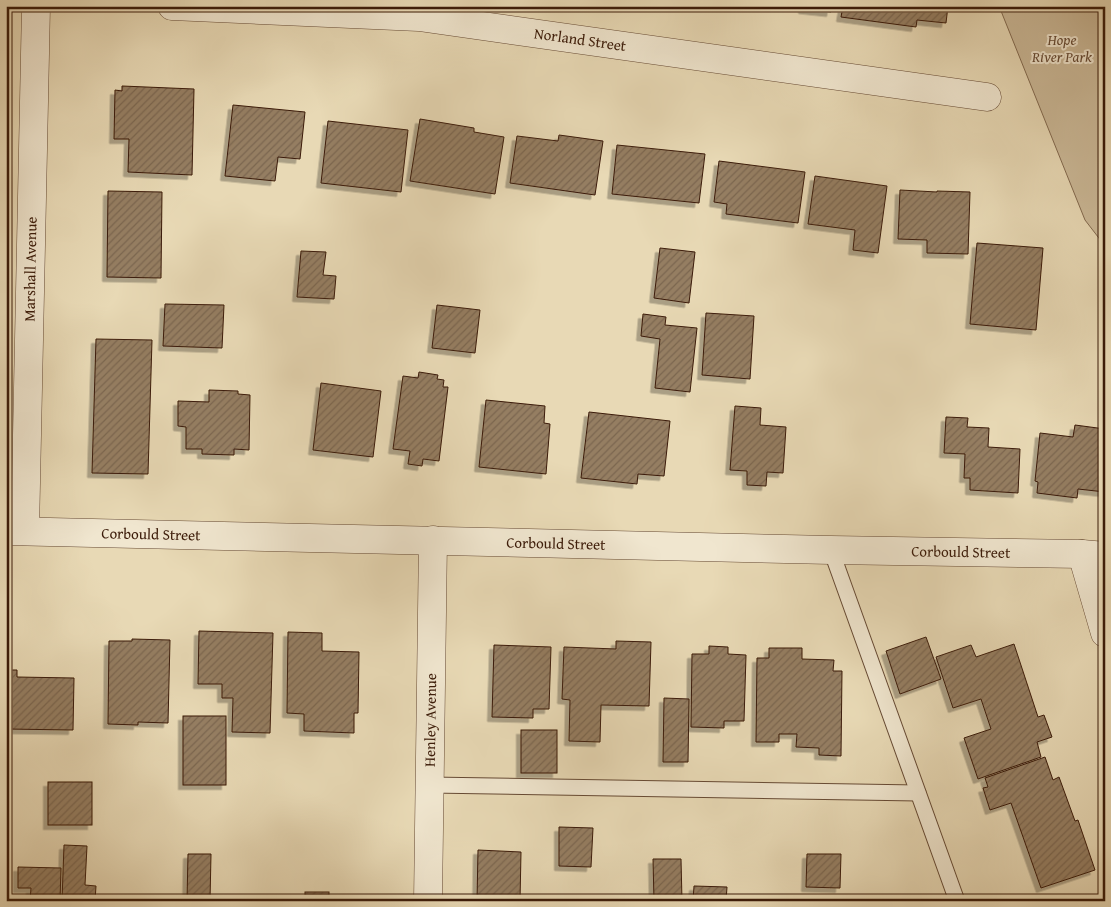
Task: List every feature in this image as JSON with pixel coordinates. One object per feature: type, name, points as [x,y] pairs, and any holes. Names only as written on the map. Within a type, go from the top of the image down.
[{"type":"street","name":"Marshall Avenue","points":[[16,531],[36,6]]},
{"type":"street","name":"Norland Street","points":[[172,6],[420,12],[986,97]]},
{"type":"street","name":"Corbould Street","points":[[16,531],[1093,555]]},
{"type":"street","name":"Henley Avenue","points":[[428,901],[433,540]]},
{"type":"street","points":[[1093,555],[1105,633]]},
{"type":"lane","points":[[831,550],[957,901]]},
{"type":"lane","points":[[430,786],[918,793]]},
{"type":"green space","name":"Hope River Park","points":[[999,6],[1105,6],[1105,246],[1085,220]]},
{"type":"building","points":[[803,6],[832,6],[831,12],[803,9]]},
{"type":"building","points":[[843,6],[948,6],[946,23],[917,20],[916,27],[841,17]]},
{"type":"building","points":[[122,86],[194,89],[192,175],[128,172],[129,139],[114,139],[115,90],[122,91]]},
{"type":"building","points":[[233,105],[305,112],[300,159],[278,157],[275,181],[225,176]]},
{"type":"building","points":[[420,119],[474,128],[474,132],[504,137],[495,194],[410,181]]},
{"type":"building","points":[[328,121],[408,130],[401,192],[321,183]]},
{"type":"building","points":[[559,135],[603,141],[595,195],[510,183],[517,136],[558,141]]},
{"type":"building","points":[[617,145],[705,154],[699,203],[612,194]]},
{"type":"building","points":[[719,161],[805,172],[798,223],[726,214],[727,204],[714,202]]},
{"type":"building","points":[[815,176],[887,186],[878,253],[853,250],[855,230],[808,224]]},
{"type":"building","points":[[900,190],[970,192],[968,254],[927,253],[927,240],[898,239]]},
{"type":"building","points":[[108,191],[162,192],[161,278],[107,277]]},
{"type":"building","points":[[977,243],[1043,248],[1036,330],[970,324]]},
{"type":"building","points":[[660,248],[695,252],[689,303],[654,298]]},
{"type":"building","points":[[301,251],[326,252],[323,275],[336,276],[334,299],[297,297]]},
{"type":"building","points":[[165,304],[224,305],[222,348],[163,346]]},
{"type":"building","points":[[437,305],[480,310],[475,353],[432,348]]},
{"type":"building","points":[[706,313],[754,316],[750,379],[702,375]]},
{"type":"building","points":[[643,314],[666,317],[665,325],[697,328],[690,392],[655,388],[660,339],[641,336]]},
{"type":"building","points":[[96,339],[152,340],[148,474],[92,473]]},
{"type":"building","points":[[419,372],[438,375],[437,379],[444,380],[443,387],[448,387],[439,461],[423,459],[422,466],[408,464],[410,451],[393,449],[403,376],[418,378]]},
{"type":"building","points":[[321,383],[381,391],[373,457],[313,450]]},
{"type":"building","points":[[209,390],[238,391],[238,394],[250,395],[249,450],[234,449],[234,455],[202,454],[202,449],[186,449],[186,427],[178,426],[178,401],[209,402]]},
{"type":"building","points":[[486,400],[545,406],[544,423],[550,424],[546,474],[479,467]]},
{"type":"building","points":[[735,406],[761,408],[760,425],[786,427],[783,473],[767,472],[766,486],[747,485],[747,471],[730,470]]},
{"type":"building","points":[[589,412],[670,421],[664,476],[638,474],[637,484],[581,478]]},
{"type":"building","points":[[946,417],[968,418],[967,427],[989,428],[988,447],[1020,449],[1018,493],[970,490],[970,478],[964,478],[965,454],[944,453]]},
{"type":"building","points":[[1075,425],[1105,429],[1105,492],[1078,489],[1077,498],[1037,493],[1038,482],[1035,481],[1040,433],[1073,437]]},
{"type":"building","points":[[199,631],[273,633],[270,733],[232,732],[233,698],[222,698],[222,684],[198,684]]},
{"type":"building","points":[[288,632],[322,633],[322,651],[359,652],[358,713],[354,713],[354,733],[304,731],[304,714],[287,713]]},
{"type":"building","points":[[926,637],[941,679],[900,694],[886,651]]},
{"type":"building","points":[[132,639],[170,640],[168,723],[108,724],[109,641],[132,641]]},
{"type":"building","points":[[616,641],[651,642],[649,706],[601,705],[600,742],[569,741],[570,700],[562,699],[564,647],[616,649]]},
{"type":"building","points":[[1014,644],[1038,717],[1044,715],[1052,737],[1037,742],[1041,757],[978,779],[964,738],[991,729],[981,699],[953,708],[936,657],[971,645],[976,657]]},
{"type":"building","points":[[494,645],[551,647],[549,709],[533,709],[533,718],[492,717]]},
{"type":"building","points":[[709,646],[728,647],[728,654],[746,655],[744,721],[724,721],[724,728],[691,727],[692,654],[709,654]]},
{"type":"building","points":[[769,648],[802,648],[802,659],[834,660],[833,671],[842,671],[841,756],[819,755],[819,748],[796,747],[797,734],[779,734],[779,742],[756,742],[757,658],[769,658]]},
{"type":"building","points":[[6,670],[17,670],[17,677],[74,678],[73,730],[6,729]]},
{"type":"building","points":[[664,698],[689,699],[688,762],[663,762]]},
{"type":"building","points":[[183,716],[226,716],[226,785],[183,785]]},
{"type":"building","points":[[521,730],[557,730],[557,773],[521,773]]},
{"type":"building","points":[[1045,757],[1053,780],[1059,777],[1075,821],[1078,820],[1095,870],[1041,888],[1011,803],[990,810],[983,788],[988,787],[985,778]]},
{"type":"building","points":[[48,782],[92,782],[92,825],[48,825]]},
{"type":"building","points":[[559,827],[593,828],[591,867],[559,866]]},
{"type":"building","points":[[64,845],[87,846],[85,885],[96,886],[95,901],[62,901]]},
{"type":"building","points":[[478,850],[521,852],[520,901],[477,901]]},
{"type":"building","points":[[188,854],[211,854],[210,901],[187,901]]},
{"type":"building","points":[[807,854],[841,854],[840,888],[806,887]]},
{"type":"building","points":[[653,859],[681,859],[682,901],[654,901]]},
{"type":"building","points":[[18,867],[61,868],[60,901],[30,901],[31,888],[18,888]]},
{"type":"building","points":[[694,886],[727,887],[726,901],[693,901]]},
{"type":"building","points":[[305,892],[329,892],[329,901],[305,901]]},
{"type":"building","points":[[108,898],[147,898],[147,901],[108,901]]}]
